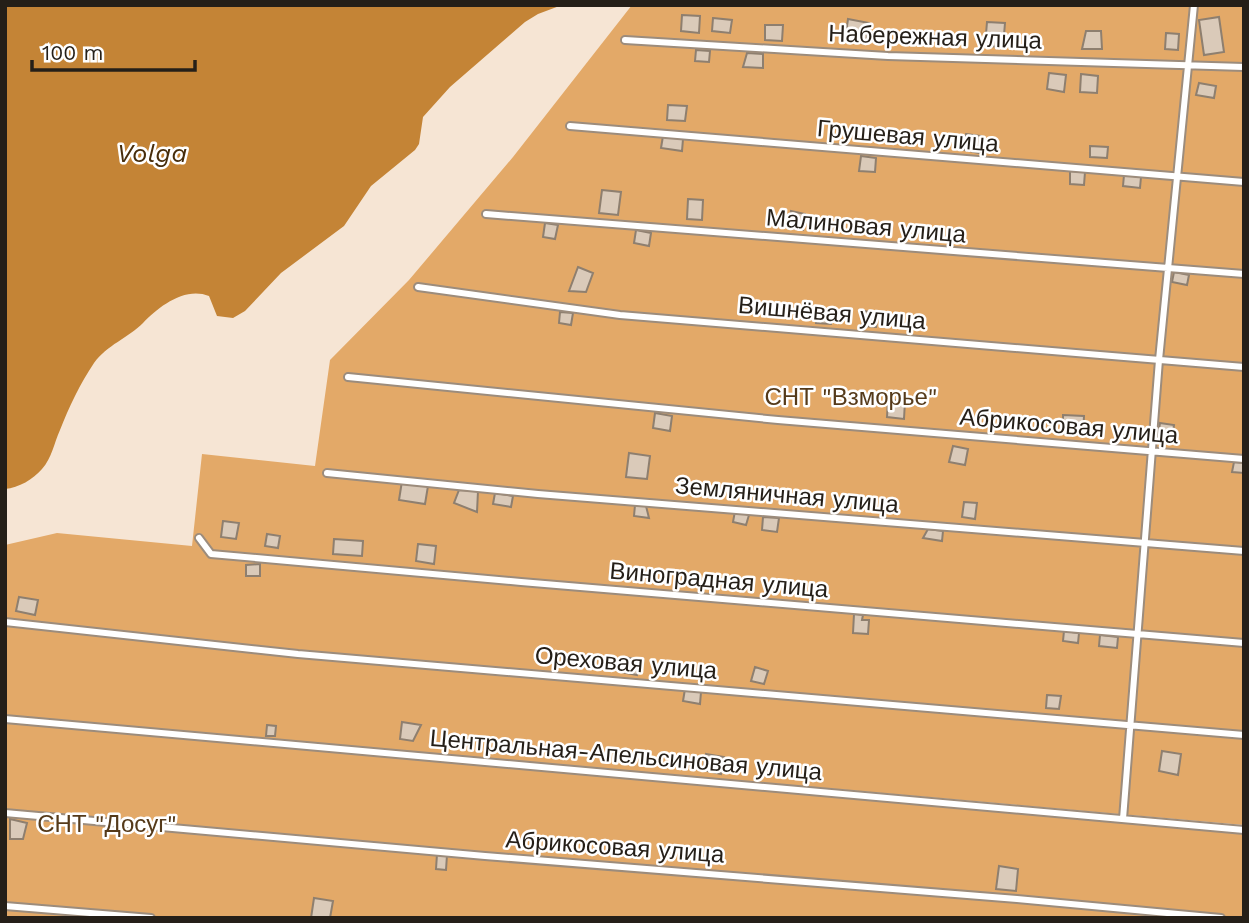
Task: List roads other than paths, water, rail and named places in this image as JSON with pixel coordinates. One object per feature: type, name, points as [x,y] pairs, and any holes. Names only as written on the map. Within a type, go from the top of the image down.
[{"type":"lane","points":[[1123,819],[1159,360],[1194,5]]},
{"type":"lane","name":"Набережная улица","points":[[625,40],[888,56],[1244,67]]},
{"type":"lane","name":"Грушевая улица","points":[[570,126],[1244,182]]},
{"type":"lane","name":"Малиновая улица","points":[[486,214],[1244,274]]},
{"type":"lane","name":"Вишнёвая улица","points":[[418,287],[620,315],[1244,368]]},
{"type":"lane","name":"Абрикосовая улица","points":[[348,377],[601,403],[1244,460]]},
{"type":"lane","name":"Земляничная улица","points":[[327,473],[538,494],[1244,551]]},
{"type":"lane","name":"Виноградная улица","points":[[198,538],[211,554],[1244,643]]},
{"type":"lane","name":"Ореховая улица","points":[[5,622],[298,654],[1244,735]]},
{"type":"lane","name":"Центральная-Апельсиновая улица","points":[[5,719],[1244,830]]},
{"type":"lane","name":"Абрикосовая улица","points":[[5,813],[1222,918]]},
{"type":"lane","points":[[5,906],[151,918]]},
{"type":"water","name":"Volga","points":[[5,5],[562,5],[525,22],[450,87],[423,117],[419,144],[415,150],[371,186],[344,226],[281,273],[245,311],[233,318],[217,316],[209,296],[182,296],[164,305],[105,351],[79,387],[45,465],[25,482],[5,489]]},
{"type":"park label","name":"СНТ \"Взморье\"","points":[[851,397]]},
{"type":"park label","name":"СНТ \"Досуг\"","points":[[107,824]]}]
